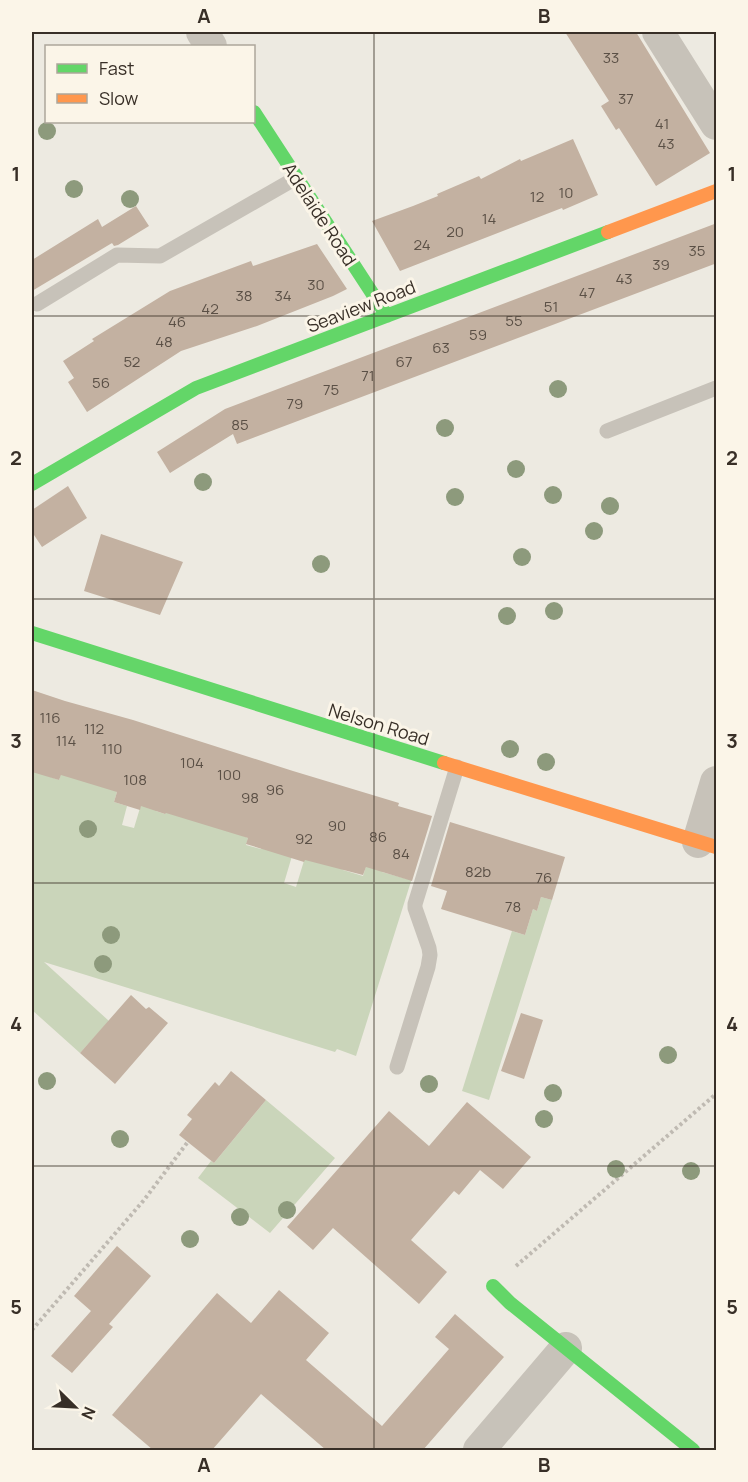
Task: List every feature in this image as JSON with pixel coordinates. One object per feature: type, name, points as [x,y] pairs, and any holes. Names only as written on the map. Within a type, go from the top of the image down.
[{"type":"street","points":[[202,32],[210,45]]},
{"type":"street","points":[[658,32],[717,124]]},
{"type":"street","name":"Adelaide Road","points":[[255,114],[387,316]]},
{"type":"street","name":"Seaview Road","points":[[32,484],[192,389],[717,191]]},
{"type":"street","name":"Nelson Road","points":[[32,633],[707,844]]},
{"type":"street","points":[[707,844],[717,782]]},
{"type":"street","points":[[493,1286],[510,1303],[693,1450]]},
{"type":"street","points":[[479,1450],[566,1348]]},
{"type":"lane","points":[[37,304],[117,255],[160,256],[296,178]]},
{"type":"lane","points":[[607,431],[717,388]]},
{"type":"lane","points":[[397,1067],[430,955],[414,908],[457,767]]},
{"type":"path","points":[[493,1286],[717,1094]]},
{"type":"path","points":[[32,1330],[144,1200],[187,1143]]},
{"type":"green space","points":[[72,742],[117,792],[114,802],[127,806],[122,825],[134,828],[152,768],[158,804],[156,811],[165,814],[169,803],[248,838],[246,845],[261,849],[273,807],[292,856],[284,883],[296,887],[317,818],[343,870],[363,876],[369,857],[395,830],[382,872],[407,879],[413,875],[356,1056],[337,1049],[335,1052],[44,962],[109,1021],[80,1053],[32,1010],[32,759],[40,761],[48,776],[59,780]]},
{"type":"green space","points":[[541,897],[552,900],[489,1100],[462,1091],[512,931],[525,935],[533,909],[537,911]]},
{"type":"green space","points":[[266,1100],[335,1158],[270,1233],[198,1178],[211,1161],[214,1163]]},
{"type":"building","points":[[565,32],[636,32],[710,153],[656,186],[619,128],[616,130],[601,106],[609,101]]},
{"type":"building","points":[[573,139],[598,195],[400,271],[372,221],[438,196],[437,194],[479,176],[481,179],[520,159],[521,161]]},
{"type":"building","points":[[136,206],[149,226],[118,245],[114,246],[112,243],[32,291],[32,260],[98,219],[102,227]]},
{"type":"building","points":[[717,223],[717,263],[237,444],[233,434],[170,473],[157,452],[225,409]]},
{"type":"building","points":[[317,244],[347,289],[257,326],[181,351],[87,412],[68,382],[74,378],[63,361],[94,341],[92,339],[170,291],[251,261],[253,266]]},
{"type":"building","points":[[68,486],[87,518],[42,547],[32,532],[32,510]]},
{"type":"building","points":[[101,534],[183,562],[160,615],[84,591]]},
{"type":"building","points":[[32,690],[399,803],[398,806],[432,816],[412,881],[366,867],[363,875],[305,860],[304,862],[246,844],[248,838],[141,806],[140,810],[114,802],[117,792],[61,775],[59,780],[32,772]]},
{"type":"building","points":[[450,822],[565,857],[552,900],[541,897],[537,911],[533,909],[525,935],[441,909],[447,891],[431,886]]},
{"type":"building","points":[[131,995],[146,1009],[149,1007],[168,1023],[115,1084],[80,1053]]},
{"type":"building","points":[[521,1013],[543,1020],[524,1079],[501,1071]]},
{"type":"building","points":[[231,1071],[266,1100],[214,1163],[179,1135],[192,1119],[187,1115],[215,1082],[219,1086]]},
{"type":"building","points":[[467,1102],[531,1157],[503,1189],[480,1170],[459,1195],[454,1191],[411,1240],[447,1272],[419,1304],[333,1228],[313,1250],[287,1227],[389,1111],[429,1146]]},
{"type":"building","points":[[117,1246],[151,1276],[109,1324],[113,1327],[72,1373],[51,1356],[91,1311],[74,1296]]},
{"type":"building","points":[[279,1290],[329,1333],[306,1360],[382,1426],[449,1349],[435,1337],[455,1314],[504,1357],[423,1450],[326,1450],[261,1394],[212,1450],[153,1450],[112,1415],[217,1293],[251,1323]]},
{"type":"traffic: fast","points":[[255,114],[387,316]]},
{"type":"traffic: fast","points":[[32,484],[196,388],[608,232]]},
{"type":"traffic: fast","points":[[32,633],[444,763]]},
{"type":"traffic: fast","points":[[493,1286],[510,1303],[693,1450]]},
{"type":"traffic: slow","points":[[608,232],[716,191]]},
{"type":"traffic: slow","points":[[444,763],[716,847]]}]
